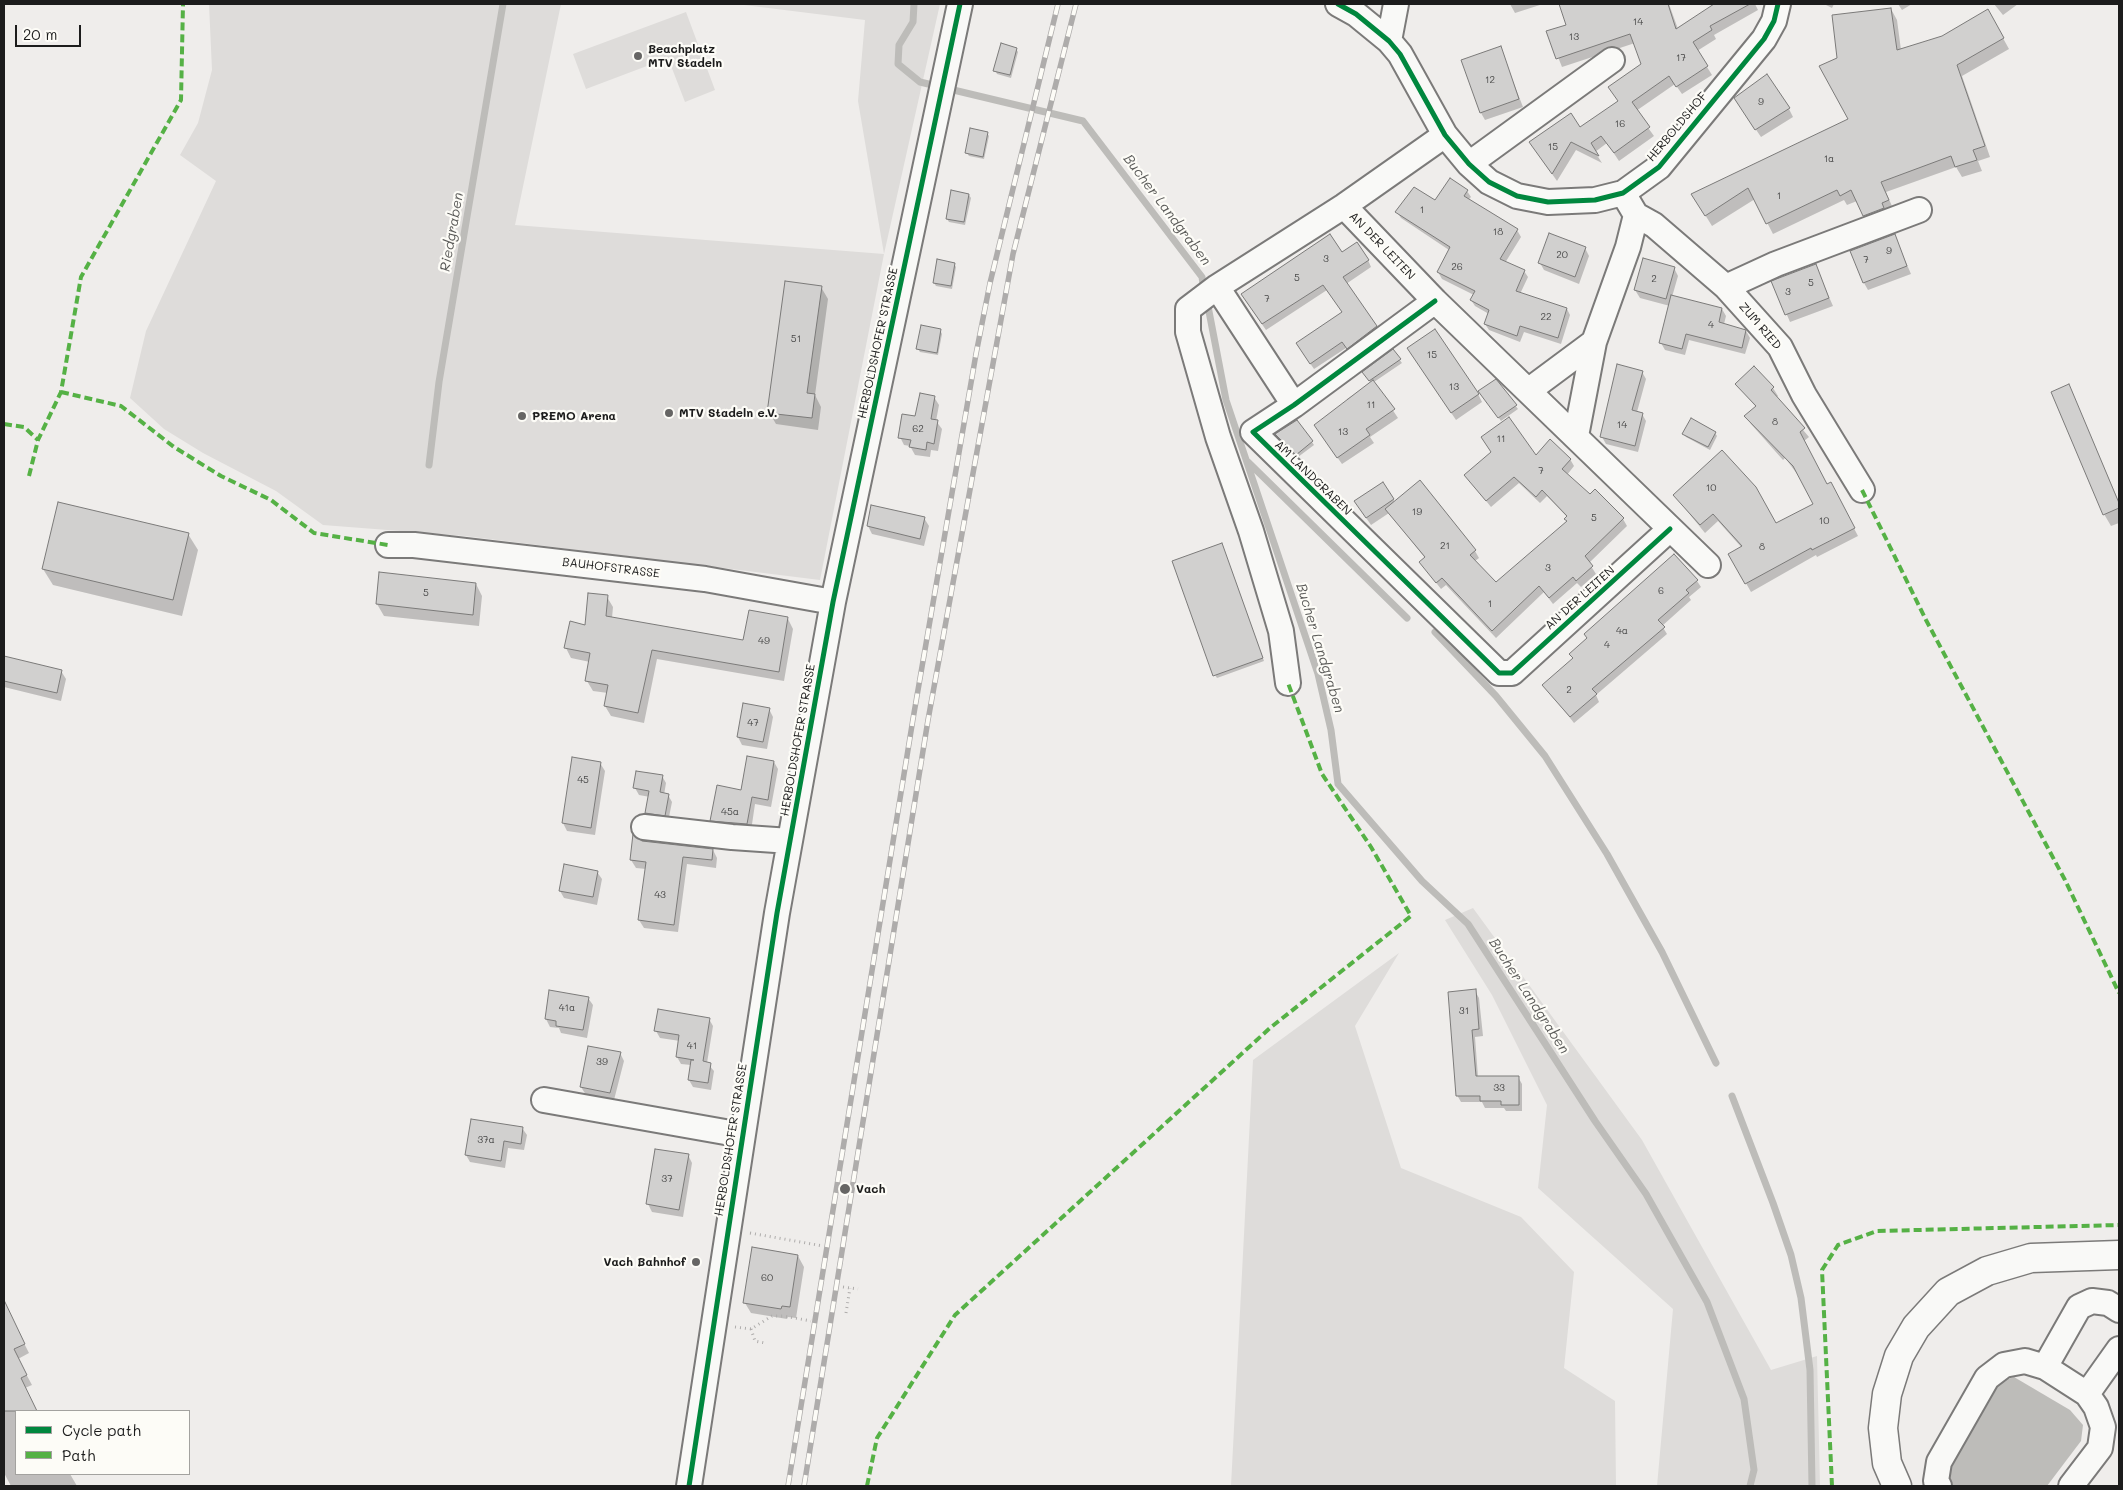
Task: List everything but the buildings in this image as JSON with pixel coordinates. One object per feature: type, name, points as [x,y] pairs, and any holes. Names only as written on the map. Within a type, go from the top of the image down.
[{"type":"highway","points":[[1897,1486],[1887,1463],[1883,1428],[1887,1394],[1899,1356],[1916,1327],[1948,1292],[1986,1271],[2031,1258],[2119,1255]]},
{"type":"street","name":"HERBOLDSHOFER STRASSE","points":[[689,1486],[727,1229],[790,841],[834,602],[938,100],[960,4]]},
{"type":"street","name":"HERBOLDSHOF","points":[[1339,4],[1356,14],[1390,41],[1400,54],[1445,135],[1469,164],[1489,182],[1517,196],[1548,202],[1595,200],[1623,193],[1659,167],[1764,39],[1774,21],[1778,4]]},
{"type":"street","points":[[1390,41],[1396,4]]},
{"type":"street","points":[[1469,164],[1612,60]]},
{"type":"street","points":[[1288,683],[1281,632],[1251,531],[1218,437],[1188,332],[1188,309],[1217,287],[1344,206],[1445,135]]},
{"type":"street","points":[[1576,436],[1594,342],[1628,247],[1636,216],[1623,193]]},
{"type":"street","name":"AN DER LEITEN","points":[[1344,206],[1435,301],[1708,565]]},
{"type":"street","points":[[1726,287],[1776,264],[1919,210]]},
{"type":"street","name":"ZUM RIED","points":[[1636,216],[1654,225],[1726,287],[1780,347],[1804,395],[1862,490]]},
{"type":"street","points":[[1217,287],[1294,405]]},
{"type":"street","name":"AM LANDGRABEN","points":[[1435,301],[1294,405],[1252,432],[1499,673]]},
{"type":"street","points":[[1528,391],[1594,342]]},
{"type":"street","name":"AN DER LEITEN","points":[[1499,673],[1512,673],[1670,529]]},
{"type":"street","name":"BAUHOFSTRASSE","points":[[388,545],[414,545],[705,580],[834,602]]},
{"type":"street","points":[[644,828],[790,841]]},
{"type":"street","points":[[544,1100],[742,1135]]},
{"type":"street","points":[[2045,1367],[2079,1307],[2092,1301],[2108,1303],[2119,1310]]},
{"type":"street","points":[[2086,1394],[2119,1349]]},
{"type":"street","points":[[1939,1486],[1936,1481],[1939,1462],[1987,1378],[2004,1365],[2025,1361],[2045,1367],[2086,1394],[2096,1407],[2103,1427],[2100,1448],[2070,1486]]},
{"type":"path","points":[[727,1229],[823,1246]]},
{"type":"path","points":[[843,1286],[858,1289]]},
{"type":"path","points":[[846,1313],[850,1288]]},
{"type":"path","points":[[712,1325],[751,1329],[772,1316],[784,1316],[811,1321]]},
{"type":"path","points":[[751,1329],[755,1341],[765,1343]]},
{"type":"shaded area","points":[[209,4],[561,4],[515,225],[884,254],[820,580],[465,536],[323,525],[276,491],[203,453],[164,429],[130,398],[146,331],[216,181],[180,155],[198,123],[212,70]]},
{"type":"shaded area","points":[[736,4],[940,4],[884,254],[858,101],[865,20]]},
{"type":"shaded area","name":"Beachplatz MTV Stadeln","points":[[686,12],[715,90],[685,102],[668,58],[586,89],[573,54]]},
{"type":"shaded area","points":[[1473,908],[1642,1140],[1771,1370],[1817,1356],[1820,1486],[1657,1486],[1673,1309],[1538,1188],[1547,1105],[1492,995],[1445,920]]},
{"type":"shaded area","points":[[1399,953],[1355,1026],[1401,1168],[1521,1217],[1574,1272],[1564,1368],[1615,1401],[1616,1486],[1231,1486],[1253,1060]]},
{"type":"shaded area","points":[[2014,1377],[2070,1410],[2083,1425],[2081,1441],[2047,1486],[1948,1486],[1948,1460],[1995,1383]]},
{"type":"waterway","name":"Riedgraben","points":[[429,465],[439,382],[503,4]]},
{"type":"waterway","name":"Bucher Landgraben","points":[[914,4],[913,22],[899,45],[898,64],[920,82],[1083,121],[1202,277],[1204,291]]},
{"type":"waterway","name":"Bucher Landgraben","points":[[1207,301],[1226,400],[1318,674],[1331,730],[1338,784],[1422,881],[1468,924],[1595,1121],[1646,1194],[1707,1302],[1744,1399],[1754,1470],[1750,1486]]},
{"type":"waterway","points":[[1248,462],[1407,618]]},
{"type":"waterway","points":[[1435,632],[1496,696],[1545,756],[1607,854],[1662,952],[1716,1063]]},
{"type":"waterway","points":[[1732,1096],[1791,1255],[1801,1298],[1810,1370],[1812,1486]]},
{"type":"railway","points":[[788,1486],[913,719],[976,354],[990,283],[1058,4]]},
{"type":"railway","points":[[804,1486],[928,720],[1013,254],[1076,4]]},
{"type":"marked path","points":[[29,476],[38,440],[61,392],[81,277],[181,100],[183,4]]},
{"type":"marked path","points":[[61,392],[121,406],[174,447],[221,476],[271,500],[314,533],[388,545]]},
{"type":"marked path","points":[[4,424],[24,427],[38,440]]},
{"type":"marked path","points":[[1862,490],[1926,620],[2065,880],[2119,993]]},
{"type":"marked path","points":[[867,1486],[877,1438],[955,1315],[1270,1028],[1411,916],[1371,847],[1322,774],[1288,683]]},
{"type":"marked path","points":[[1832,1486],[1822,1270],[1838,1245],[1877,1231],[2119,1225]]},
{"type":"cycle path","points":[[689,1486],[777,913],[833,602],[960,4]]},
{"type":"cycle path","points":[[1338,4],[1356,14],[1389,41],[1400,54],[1445,135],[1469,164],[1489,182],[1517,196],[1548,202],[1595,200],[1623,193],[1659,167],[1764,39],[1774,21],[1778,4]]},
{"type":"cycle path","points":[[1435,301],[1294,405],[1253,432],[1499,673],[1512,673],[1670,529]]},
{"type":"place","name":"Beachplatz MTV Stadeln","points":[[638,56]]},
{"type":"place","name":"MTV Stadeln e.V.","points":[[669,413]]},
{"type":"place","name":"PREMO Arena","points":[[522,416]]},
{"type":"place","name":"Vach","points":[[845,1189]]},
{"type":"place","name":"Vach Bahnhof","points":[[696,1262]]}]
